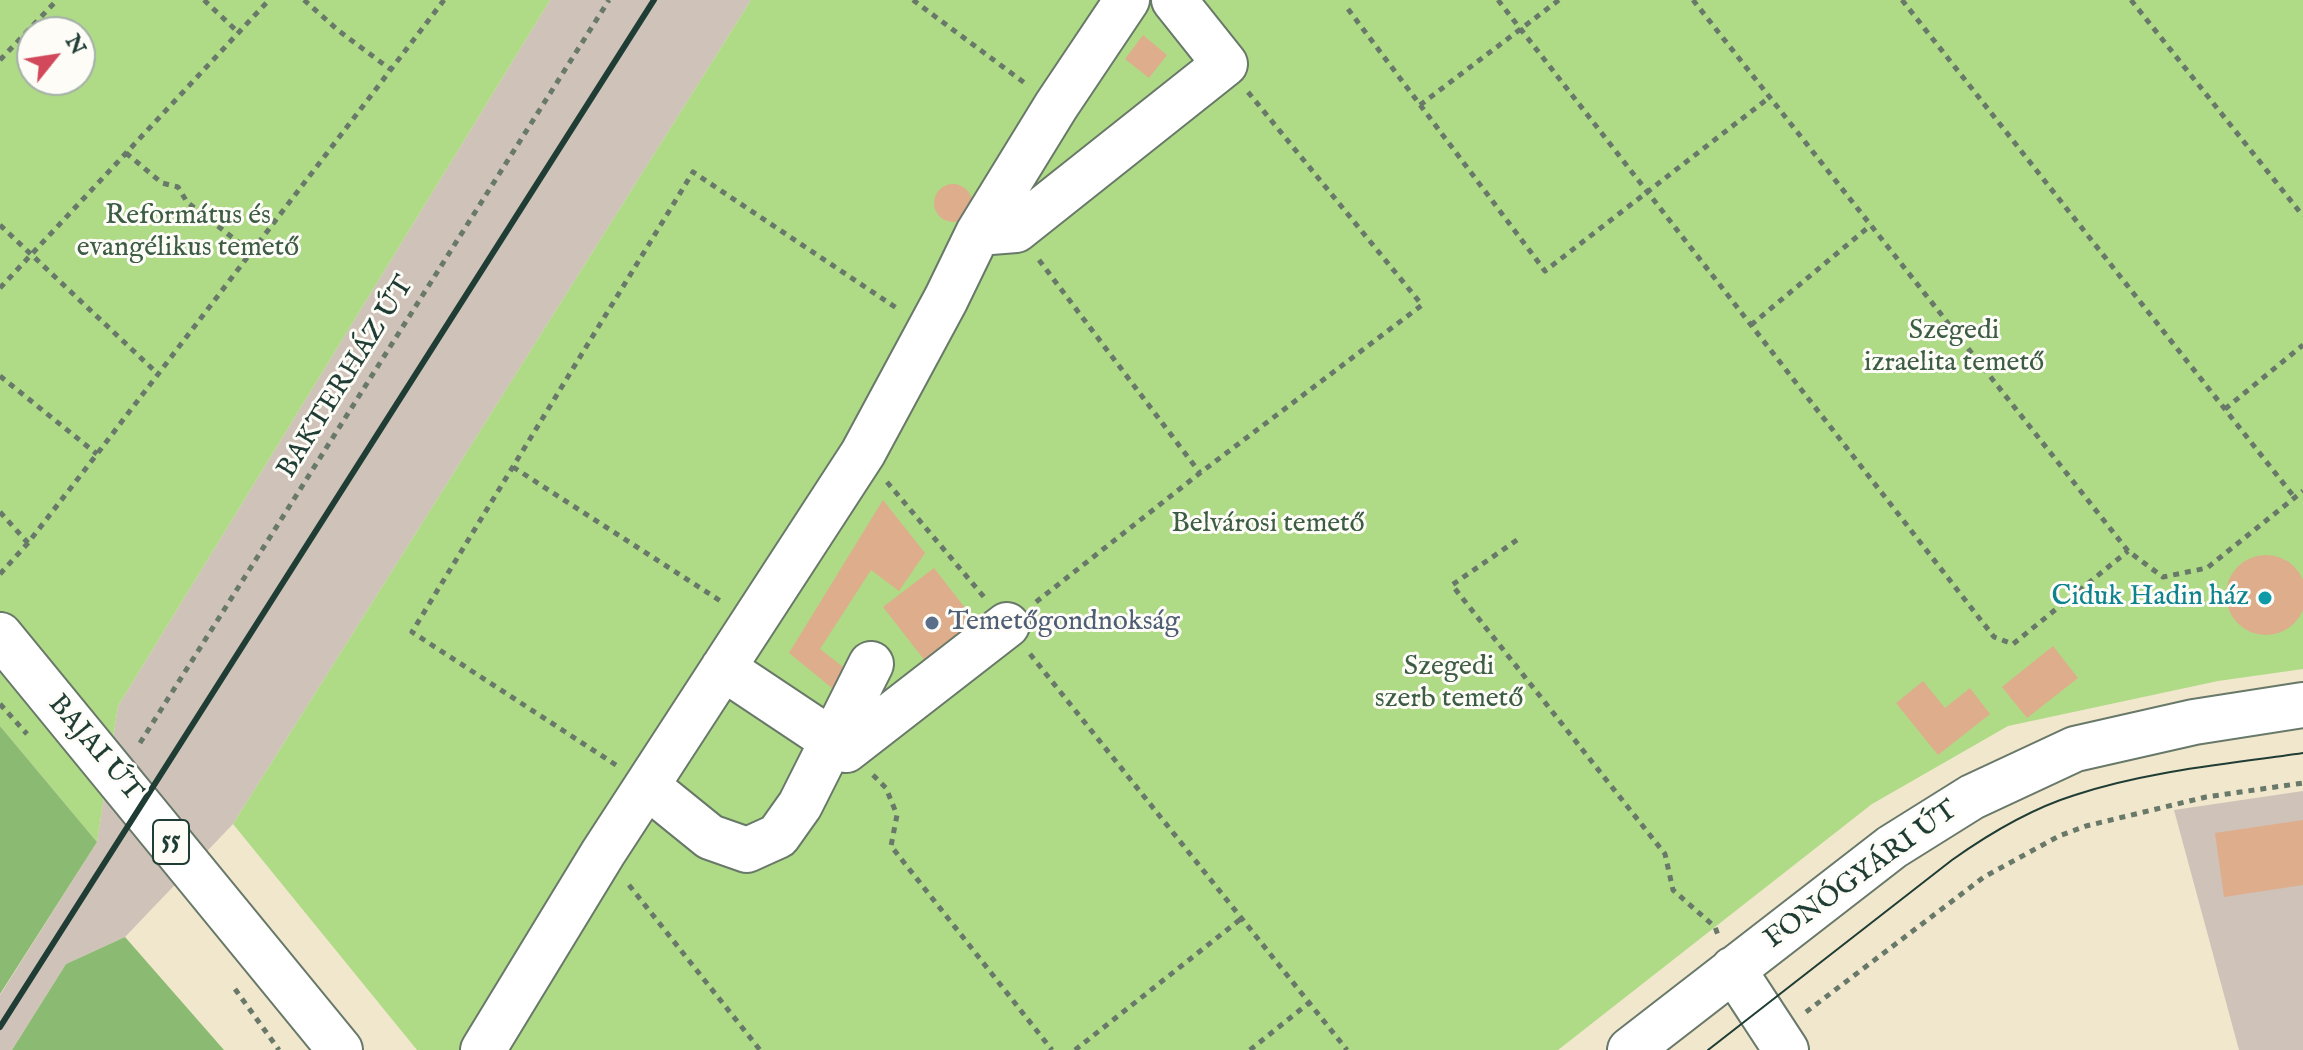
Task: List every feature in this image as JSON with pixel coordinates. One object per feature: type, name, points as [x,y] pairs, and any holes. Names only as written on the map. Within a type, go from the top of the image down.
[{"type":"street","points":[[483,1050],[603,853],[863,453],[929,330],[997,232],[1056,106],[1127,0]]},
{"type":"street","points":[[997,232],[1225,64],[1174,0]]},
{"type":"street","points":[[839,745],[1007,625]]},
{"type":"street","name":"BAJAI ÚT","points":[[0,635],[340,1050]]},
{"type":"street","points":[[647,786],[710,837],[747,850],[778,836],[839,745],[871,664]]},
{"type":"street","points":[[723,668],[839,745]]},
{"type":"street","name":"FONÓGYÁRI ÚT","points":[[1630,1050],[1892,847],[1972,797],[2075,749],[2194,722],[2303,705]]},
{"type":"street","points":[[1733,969],[1781,1042]]},
{"type":"path","points":[[0,60],[57,0]]},
{"type":"path","points":[[204,0],[239,33]]},
{"type":"path","points":[[0,288],[269,0]]},
{"type":"path","points":[[304,0],[390,69]]},
{"type":"path","points":[[0,574],[97,454],[444,0]]},
{"type":"path","name":"BAKTERHÁZ ÚT","points":[[118,778],[609,0]]},
{"type":"path","points":[[913,0],[1056,106]]},
{"type":"path","points":[[1498,0],[1994,637],[2013,644],[2128,551]]},
{"type":"path","points":[[1420,105],[1559,0]]},
{"type":"path","points":[[1693,0],[2128,551],[2163,577],[2207,568],[2303,491]]},
{"type":"path","points":[[1902,0],[2295,498]]},
{"type":"path","points":[[2131,0],[2303,216]]},
{"type":"path","points":[[1348,9],[1545,271],[1770,97]]},
{"type":"path","points":[[1007,625],[1200,473],[1422,305],[1225,64]]},
{"type":"path","points":[[126,153],[162,183],[178,187],[187,202],[251,252]]},
{"type":"path","points":[[647,786],[412,632],[693,172],[929,330]]},
{"type":"path","points":[[0,225],[158,374]]},
{"type":"path","points":[[1751,325],[1871,225]]},
{"type":"path","points":[[997,232],[1200,473]]},
{"type":"path","points":[[2225,409],[2303,345]]},
{"type":"path","points":[[0,376],[97,454]]},
{"type":"path","points":[[863,453],[1007,625],[1347,1050]]},
{"type":"path","points":[[513,467],[753,622]]},
{"type":"path","points":[[0,512],[28,543]]},
{"type":"path","points":[[1517,540],[1452,585],[1665,854],[1673,890],[1715,927],[1733,969]]},
{"type":"path","points":[[839,745],[886,788],[897,815],[891,846],[1052,1050]]},
{"type":"path","points":[[1781,1042],[1984,877],[2059,836],[2086,826],[2206,797],[2303,783]]},
{"type":"path","points":[[603,853],[760,1050]]},
{"type":"path","points":[[1075,1050],[1242,918]]},
{"type":"path","points":[[1250,1050],[1310,1002]]},
{"type":"shaded area","points":[[550,0],[751,0],[233,824],[125,937],[66,964],[12,1050],[0,1050],[0,995],[97,842],[118,706]]},
{"type":"shaded area","points":[[2303,791],[2303,1050],[2239,1050],[2174,810]]},
{"type":"green space","name":"Református és evangélikus temető","points":[[0,0],[550,0],[118,706],[97,842],[0,726]]},
{"type":"green space","name":"Belvárosi temető","points":[[751,0],[2303,0],[2303,669],[2218,681],[2008,726],[1872,804],[1558,1050],[417,1050],[233,824]]},
{"type":"green space","points":[[0,726],[97,842],[0,994]]},
{"type":"green space","points":[[125,937],[224,1050],[12,1050],[66,964]]},
{"type":"building","points":[[1143,35],[1167,55],[1149,78],[1125,59]]},
{"type":"building","points":[[953,184],[967,189],[972,203],[967,217],[953,222],[939,217],[934,203],[939,189]]},
{"type":"building","points":[[883,500],[925,553],[899,591],[871,570],[820,649],[847,670],[832,688],[789,653]]},
{"type":"building","name":"Ciduk Hadin ház","points":[[2266,555],[2281,558],[2294,567],[2303,580],[2306,595],[2303,610],[2294,623],[2281,632],[2266,635],[2251,632],[2238,623],[2229,610],[2226,595],[2229,580],[2238,567],[2251,558]]},
{"type":"building","points":[[934,568],[983,631],[933,671],[883,607]]},
{"type":"building","points":[[2053,646],[2078,678],[2027,718],[2002,687]]},
{"type":"building","points":[[1923,681],[1945,708],[1970,688],[1990,714],[1938,755],[1896,703]]},
{"type":"building","points":[[2303,820],[2303,885],[2224,897],[2215,833]]},
{"type":"tram line","points":[[1708,1050],[1952,860],[2026,815],[2075,795],[2130,780],[2303,753]]},
{"type":"railway","points":[[0,1027],[654,0]]},
{"type":"place","name":"Ciduk Hadin ház","points":[[2265,598]]},
{"type":"place","name":"Temetőgondnokság","points":[[932,623]]},
{"type":"park label","name":"Szegedi izraelita temető","points":[[1954,348]]},
{"type":"park label","name":"Szegedi szerb temető","points":[[1449,684]]}]
